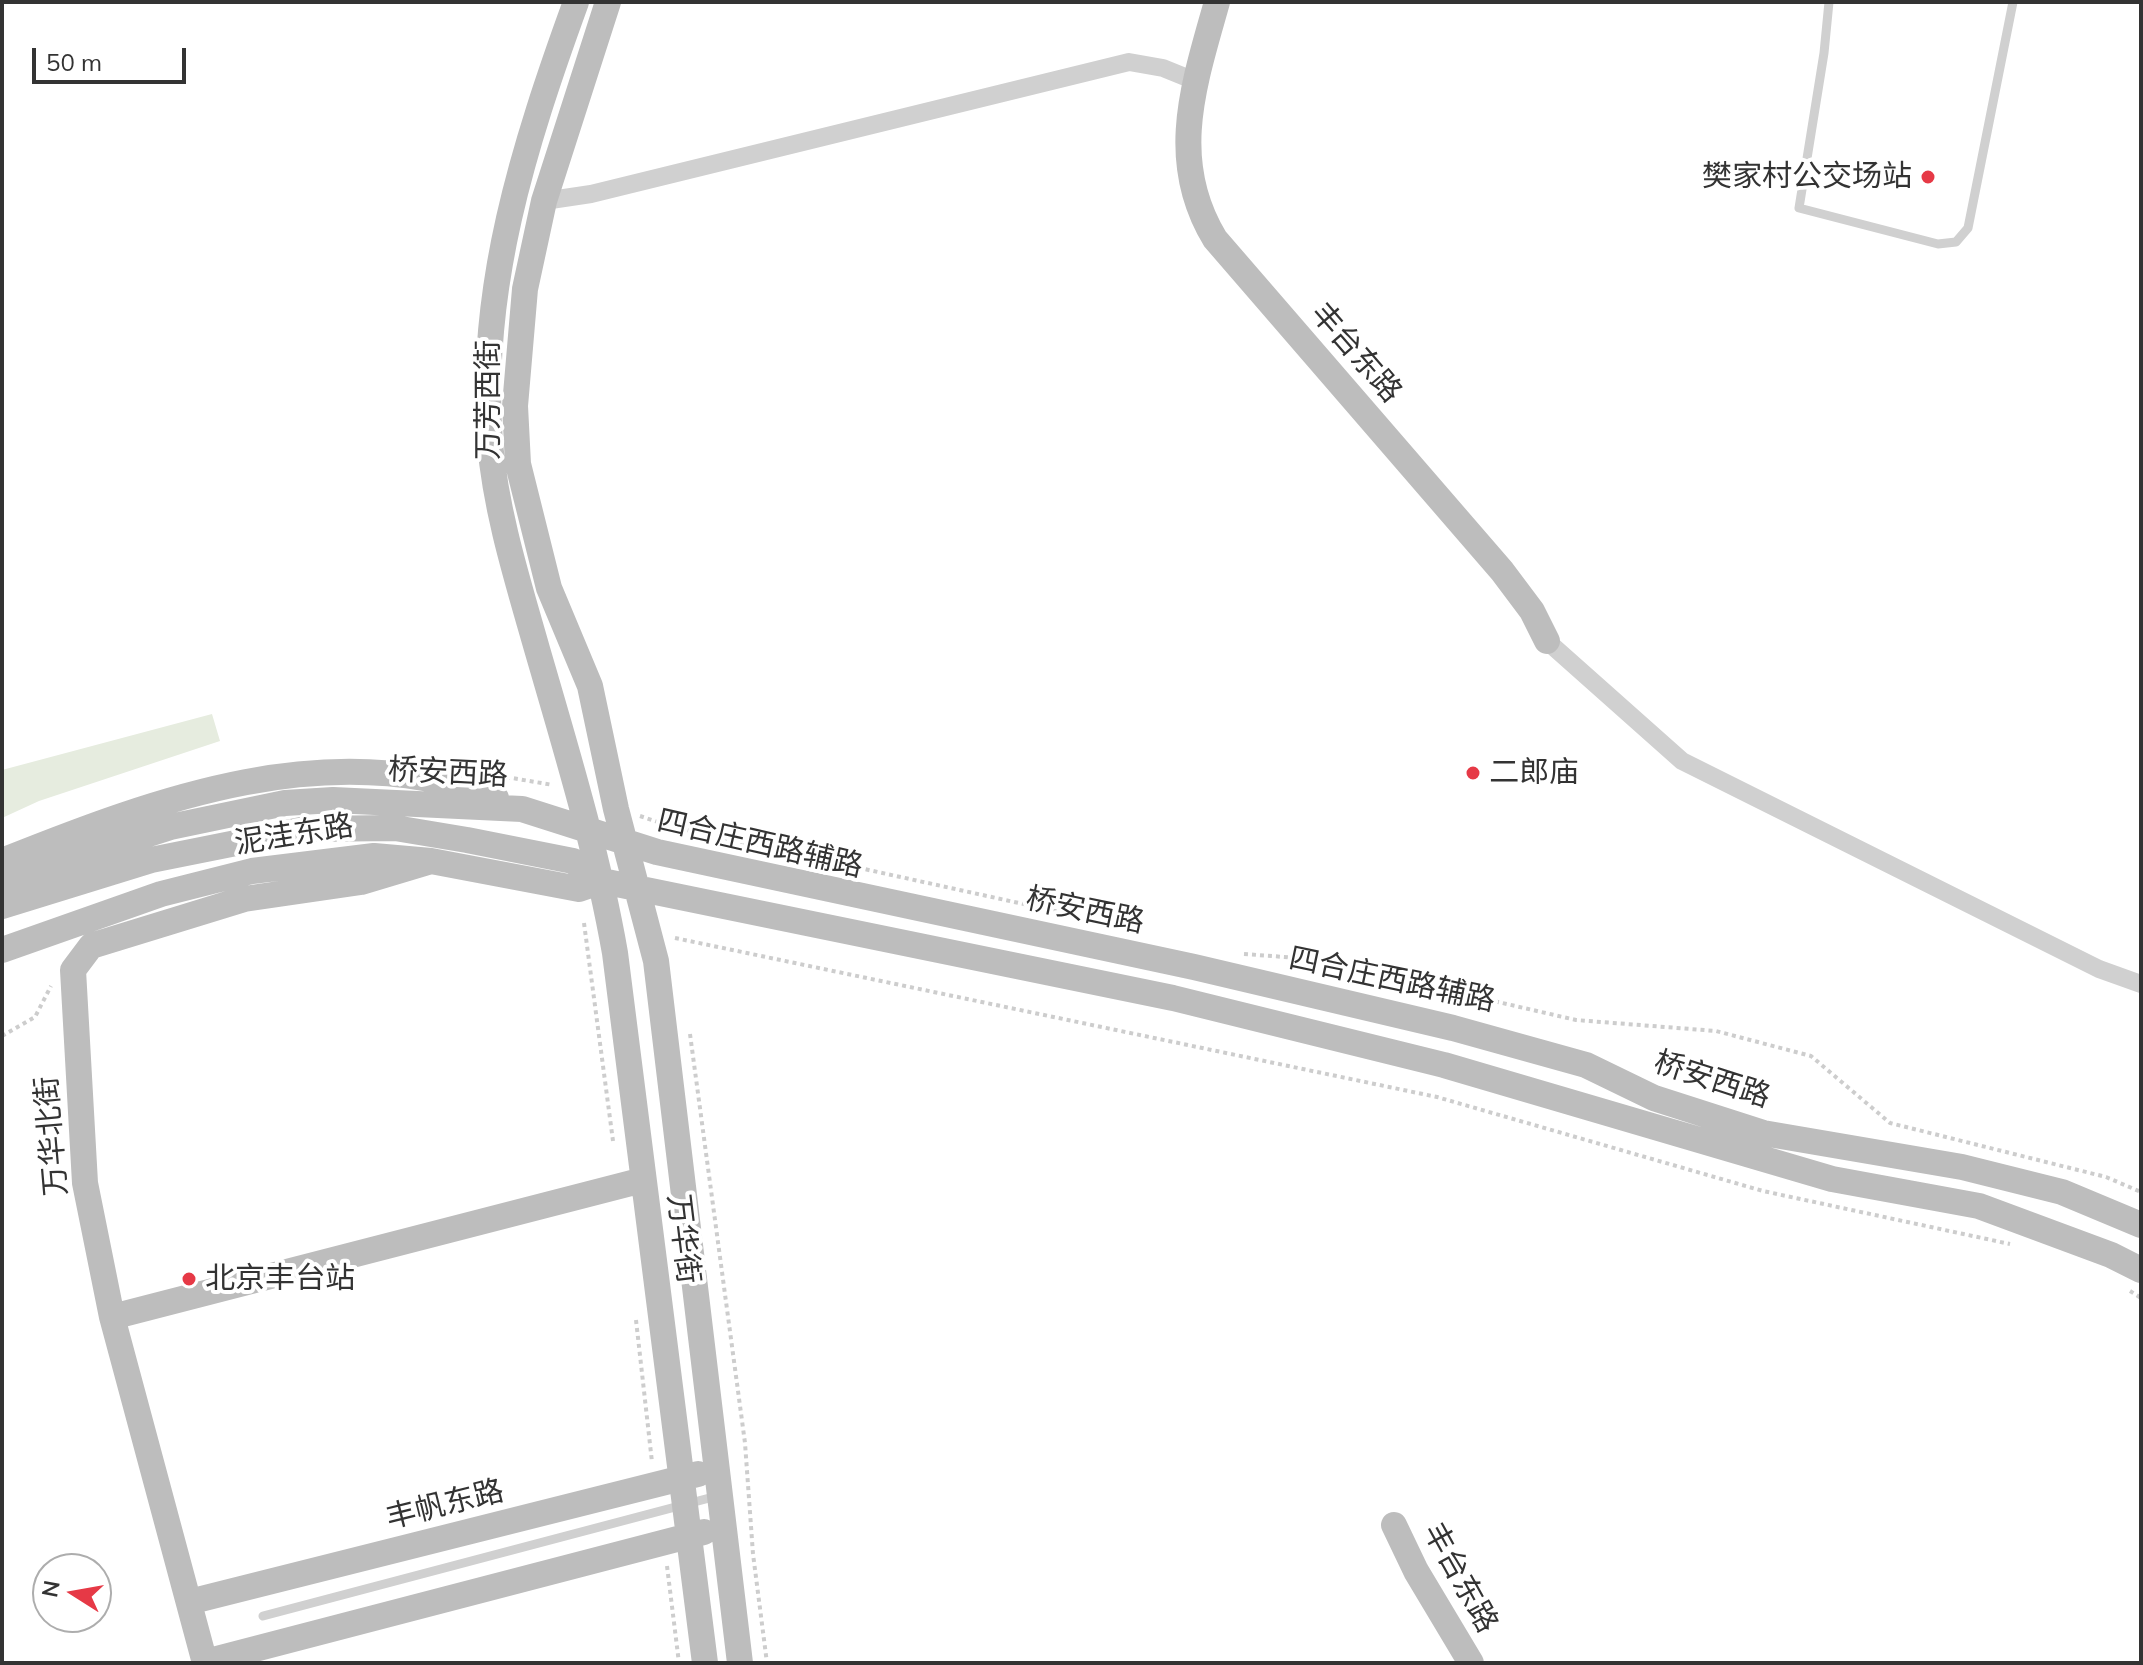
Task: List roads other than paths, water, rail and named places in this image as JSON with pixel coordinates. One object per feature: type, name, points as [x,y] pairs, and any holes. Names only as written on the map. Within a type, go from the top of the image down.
[{"type":"main road","name":"万芳西街","points":[[576,2],[533,121],[508,212],[494,306],[489,387],[492,455],[512,563],[586,826]]},
{"type":"main road","name":"万芳西街","points":[[608,2],[544,201],[525,289],[515,406],[518,464],[549,588],[590,686],[616,809],[627,842]]},
{"type":"main road","name":"丰台东路","points":[[1217,2],[1188,116],[1189,179],[1198,211],[1209,229],[1502,571],[1532,611],[1547,641]]},
{"type":"main road","name":"泥洼东路","points":[[2,861],[114,817],[197,791],[297,775],[383,771],[424,776],[522,809]]},
{"type":"main road","name":"桥安西路","points":[[64,873],[170,827],[285,803],[363,800],[522,809],[686,858],[1194,967],[1453,1028],[1586,1065],[1654,1098],[1763,1133],[1962,1167],[2048,1188],[2141,1225]]},
{"type":"main road","name":"万华街","points":[[586,826],[602,881],[615,953],[705,1663]]},
{"type":"main road","name":"桥安西路","points":[[2,881],[151,860],[259,836],[354,828],[395,828],[548,855],[573,861],[602,881],[1173,998],[1444,1065],[1832,1179],[1979,1206],[2111,1255],[2141,1270]]},
{"type":"main road","name":"万华街","points":[[627,842],[656,961],[740,1663]]},
{"type":"main road","name":"泥洼东路","points":[[2,950],[161,894],[252,871],[374,856],[431,861],[579,889],[602,881]]},
{"type":"main road","name":"万华北街","points":[[205,1663],[112,1317],[85,1183],[73,970],[91,946],[244,899],[361,882],[431,861]]},
{"type":"main road","points":[[2,906],[64,873]]},
{"type":"main road","points":[[112,1317],[643,1180]]},
{"type":"main road","name":"丰帆东路","points":[[189,1602],[718,1482]]},
{"type":"main road","name":"丰台东路","points":[[1394,1525],[1416,1571],[1471,1663]]},
{"type":"main road","points":[[205,1663],[723,1527]]},
{"type":"street","points":[[544,201],[591,194],[1129,62],[1163,68],[1195,81]]},
{"type":"street","points":[[1547,641],[1682,761],[2099,969],[2141,984]]},
{"type":"lane","points":[[1829,2],[1824,53],[1799,208],[1938,244],[1956,242],[1968,228],[2013,2]]},
{"type":"lane","points":[[263,1616],[682,1491]]},
{"type":"place","name":"樊家村公交场站","points":[[1928,177]]},
{"type":"place","name":"二郎庙","points":[[1473,773]]},
{"type":"place","name":"北京丰台站","points":[[189,1279]]}]
